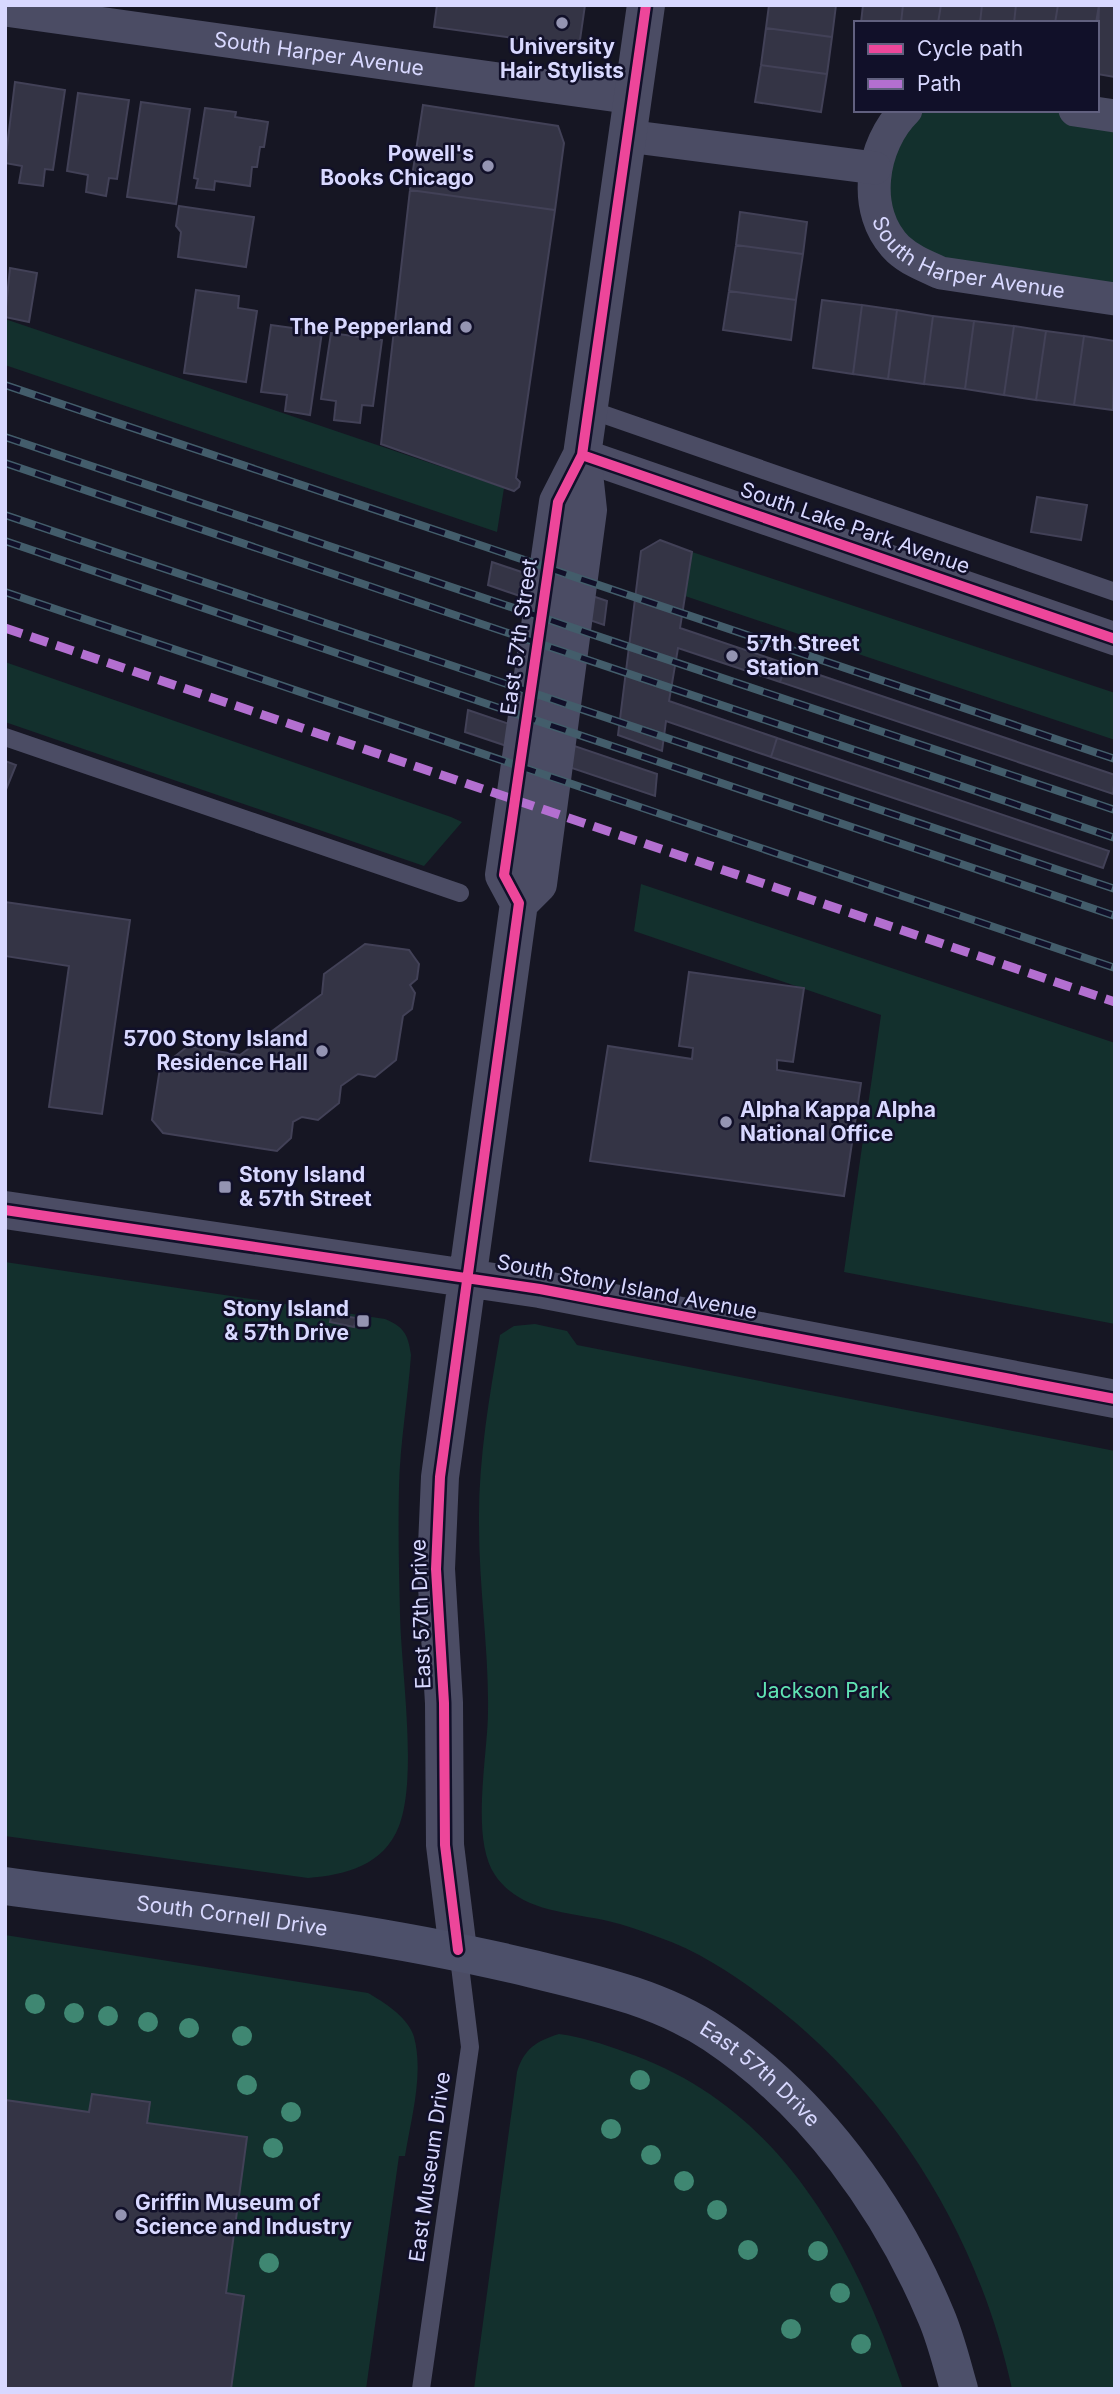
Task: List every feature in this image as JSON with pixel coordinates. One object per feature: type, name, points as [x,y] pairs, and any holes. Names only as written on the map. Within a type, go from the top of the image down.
[{"type":"main road","name":"South Cornell Drive","points":[[5,1886],[365,1935],[458,1951]]},
{"type":"main road","name":"East 57th Drive","points":[[458,1951],[599,1985],[659,2005],[712,2033],[767,2076],[836,2146],[893,2232],[936,2316],[959,2389]]},
{"type":"street","name":"East 57th Street","points":[[468,1277],[519,904],[504,875],[558,502],[582,455],[646,5]]},
{"type":"street","name":"South Harper Avenue","points":[[5,10],[633,98]]},
{"type":"street","name":"South Harper Avenue","points":[[904,112],[881,143],[875,168],[878,209],[884,230],[897,248],[916,262],[940,273],[1115,299]]},
{"type":"street","points":[[1088,112],[1115,116]]},
{"type":"street","name":"South Harper Avenue","points":[[627,136],[875,168]]},
{"type":"street","name":"South Lake Park Avenue","points":[[582,455],[1115,639]]},
{"type":"street","name":"South Stony Island Avenue","points":[[5,1209],[468,1277],[1115,1399]]},
{"type":"street","name":"East 57th Drive","points":[[458,1951],[445,1845],[444,1703],[436,1569],[443,1438],[468,1277]]},
{"type":"lane","points":[[589,409],[1115,592]]},
{"type":"lane","points":[[5,737],[460,893]]},
{"type":"lane","name":"East Museum Drive","points":[[421,2389],[470,2047],[458,1951]]},
{"type":"green space","points":[[904,112],[1088,112],[1115,116],[1115,299],[941,273],[884,230],[892,125]]},
{"type":"green space","points":[[5,319],[504,488],[497,532],[5,365]]},
{"type":"green space","points":[[692,552],[1115,693],[1115,740],[685,596]]},
{"type":"green space","points":[[5,662],[462,822],[424,866],[5,722]]},
{"type":"green space","points":[[641,884],[1115,1043],[1115,1324],[844,1272],[881,1015],[634,931]]},
{"type":"green space","points":[[5,1262],[385,1319],[404,1332],[411,1355],[400,1470],[399,1535],[407,1780],[405,1805],[399,1826],[384,1850],[374,1859],[350,1871],[308,1878],[5,1836]]},
{"type":"green space","name":"Jackson Park","points":[[535,1324],[567,1331],[577,1345],[1115,1451],[1115,2389],[1012,2389],[997,2331],[977,2275],[952,2221],[922,2170],[888,2121],[850,2076],[808,2034],[750,1987],[699,1955],[627,1926],[546,1909],[518,1897],[495,1875],[483,1840],[482,1818],[488,1688],[479,1549],[480,1478],[500,1335],[514,1326]]},
{"type":"green space","points":[[5,1935],[368,1993],[407,2023],[417,2051],[416,2096],[405,2156],[399,2156],[366,2389],[5,2389]]},
{"type":"green space","points":[[559,2034],[617,2049],[679,2076],[727,2106],[768,2143],[803,2186],[834,2232],[860,2282],[903,2389],[474,2389],[517,2072],[523,2057],[532,2047]]},
{"type":"building","points":[[437,5],[585,5],[580,40],[572,46],[434,27]]},
{"type":"building","points":[[769,5],[836,5],[832,37],[766,28]]},
{"type":"building","points":[[863,5],[903,5],[901,21],[861,21]]},
{"type":"building","points":[[903,5],[941,5],[938,21],[901,21]]},
{"type":"building","points":[[941,5],[982,5],[980,21],[938,21]]},
{"type":"building","points":[[982,5],[1016,5],[1014,21],[980,21]]},
{"type":"building","points":[[1016,5],[1058,5],[1055,21],[1014,21]]},
{"type":"building","points":[[1058,5],[1099,5],[1096,21],[1055,21]]},
{"type":"building","points":[[1099,5],[1115,5],[1115,77],[1099,74]]},
{"type":"building","points":[[766,28],[832,37],[827,74],[761,65]]},
{"type":"building","points":[[761,65],[827,74],[821,112],[755,102]]},
{"type":"building","points":[[15,82],[65,90],[53,170],[45,169],[43,186],[19,183],[22,166],[5,163]]},
{"type":"building","points":[[78,93],[129,100],[117,179],[109,178],[106,196],[86,192],[88,175],[67,171]]},
{"type":"building","points":[[141,102],[190,109],[176,204],[127,197]]},
{"type":"building","name":"Powell's Books Chicago","points":[[423,105],[558,126],[564,143],[555,210],[410,190]]},
{"type":"building","points":[[205,108],[236,112],[235,117],[268,122],[257,167],[252,167],[250,186],[215,181],[214,190],[196,188],[198,179],[194,178]]},
{"type":"building","name":"The Pepperland","points":[[410,190],[555,210],[516,478],[520,482],[514,491],[381,444]]},
{"type":"building","points":[[179,206],[254,217],[246,267],[178,257],[181,232],[176,226]]},
{"type":"building","points":[[740,212],[807,222],[803,254],[736,245]]},
{"type":"building","points":[[736,245],[803,254],[796,300],[729,291]]},
{"type":"building","points":[[10,268],[37,273],[29,322],[5,317]]},
{"type":"building","points":[[196,290],[239,296],[238,308],[257,311],[246,382],[184,373]]},
{"type":"building","points":[[729,291],[796,300],[791,340],[723,330]]},
{"type":"building","points":[[822,300],[862,305],[853,374],[813,368]]},
{"type":"building","points":[[862,305],[897,310],[888,379],[853,374]]},
{"type":"building","points":[[897,310],[933,316],[924,384],[888,379]]},
{"type":"building","points":[[933,316],[974,321],[965,389],[924,384]]},
{"type":"building","points":[[974,321],[1014,326],[1004,395],[965,389]]},
{"type":"building","points":[[271,325],[322,332],[310,415],[285,411],[287,395],[261,392]]},
{"type":"building","points":[[1014,326],[1046,331],[1036,400],[1004,395]]},
{"type":"building","points":[[1046,331],[1084,336],[1074,405],[1036,400]]},
{"type":"building","points":[[331,333],[382,340],[373,406],[362,405],[360,423],[334,420],[336,401],[321,399]]},
{"type":"building","points":[[1084,336],[1115,341],[1113,410],[1074,405]]},
{"type":"building","points":[[1037,497],[1087,505],[1081,540],[1031,532]]},
{"type":"building","name":"57th Street Station","points":[[660,540],[692,552],[680,628],[787,664],[780,682],[678,648],[669,701],[777,738],[771,757],[666,721],[662,751],[618,735],[641,551]]},
{"type":"building","points":[[492,562],[607,601],[604,625],[488,585]]},
{"type":"building","points":[[787,664],[1115,775],[1113,794],[780,682]]},
{"type":"building","points":[[468,710],[657,774],[655,796],[465,732]]},
{"type":"building","points":[[777,738],[1109,851],[1103,868],[771,757]]},
{"type":"building","points":[[5,761],[16,765],[5,792]]},
{"type":"building","points":[[5,902],[130,920],[102,1114],[49,1107],[69,966],[5,956]]},
{"type":"building","name":"5700 Stony Island Residence Hall","points":[[365,944],[409,950],[419,964],[417,979],[410,985],[415,993],[412,1009],[403,1016],[396,1060],[375,1077],[358,1074],[341,1086],[339,1103],[318,1120],[302,1117],[293,1122],[291,1138],[277,1151],[163,1133],[152,1120],[160,1068],[188,1046],[240,1055],[322,994],[324,974]]},
{"type":"building","name":"Alpha Kappa Alpha National Office","points":[[689,972],[804,988],[793,1062],[777,1060],[777,1070],[861,1083],[844,1196],[590,1161],[608,1046],[692,1059],[693,1048],[679,1046]]},
{"type":"building","points":[[332,1314],[356,1318],[354,1327],[330,1322]]},
{"type":"building","name":"Griffin Museum of Science and Industry","points":[[92,2094],[150,2102],[147,2123],[247,2137],[226,2293],[244,2296],[231,2389],[5,2389],[5,2100],[89,2112]]},
{"type":"railway","points":[[5,385],[1115,759]]},
{"type":"railway","points":[[5,437],[1115,810]]},
{"type":"railway","points":[[5,463],[1115,838]]},
{"type":"railway","points":[[5,515],[1115,889]]},
{"type":"railway","points":[[5,541],[1115,916]]},
{"type":"railway","points":[[5,592],[1115,968]]},
{"type":"marked path","points":[[5,628],[1115,1002]]},
{"type":"cycle path","points":[[458,1950],[445,1845],[444,1703],[436,1569],[440,1477],[519,903],[504,875],[558,502],[582,455],[646,5]]},
{"type":"cycle path","points":[[582,455],[1115,639]]},
{"type":"cycle path","points":[[5,1210],[540,1289],[1115,1399]]},
{"type":"place","name":"University Hair Stylists","points":[[562,23]]},
{"type":"place","name":"Powell's Books Chicago","points":[[488,166]]},
{"type":"place","name":"The Pepperland","points":[[466,327]]},
{"type":"place","name":"57th Street Station","points":[[732,656]]},
{"type":"place","name":"5700 Stony Island Residence Hall","points":[[322,1051]]},
{"type":"place","name":"Alpha Kappa Alpha National Office","points":[[726,1122]]},
{"type":"place","name":"Stony Island & 57th Street","points":[[225,1187]]},
{"type":"place","name":"Stony Island & 57th Drive","points":[[363,1321]]},
{"type":"place","name":"Griffin Museum of Science and Industry","points":[[121,2215]]}]
